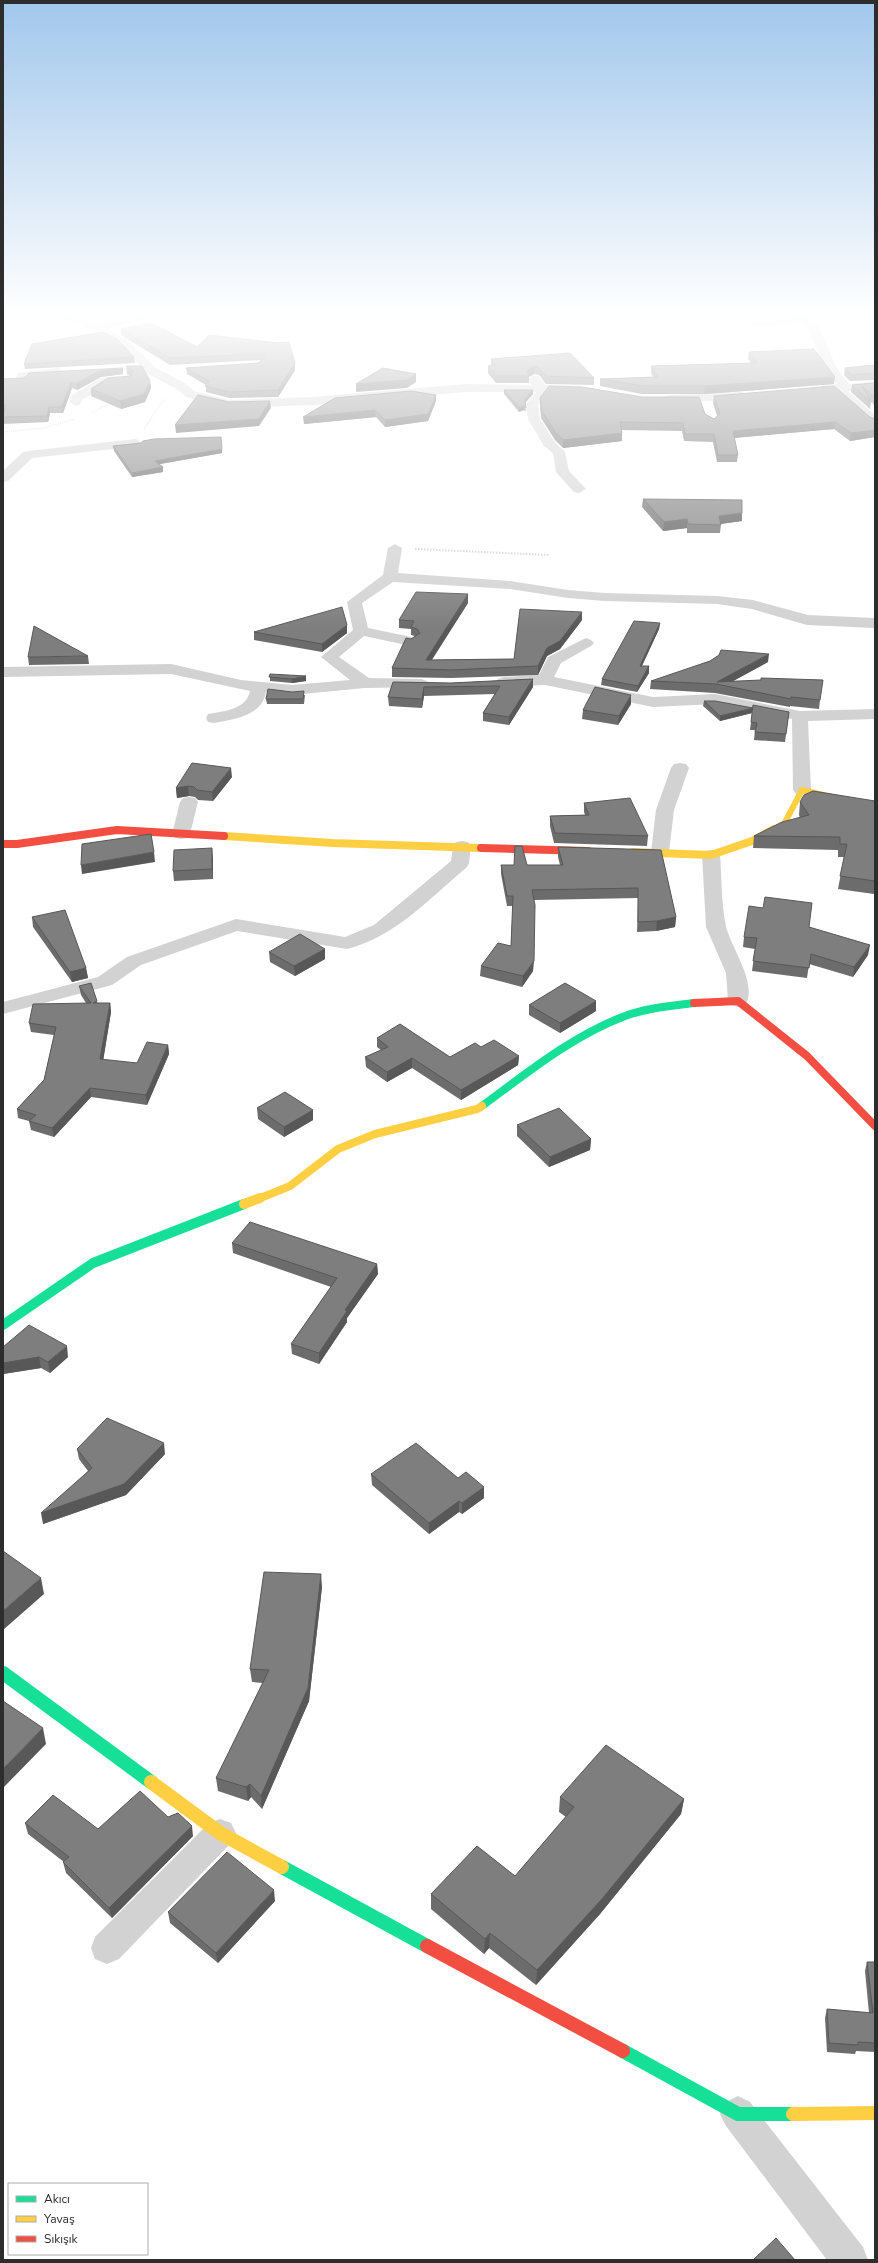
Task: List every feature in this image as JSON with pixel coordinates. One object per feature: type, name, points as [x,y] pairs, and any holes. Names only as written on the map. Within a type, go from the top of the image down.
[{"type":"street","points":[[534,418],[549,443],[559,452],[563,472],[579,489]]},
{"type":"street","points":[[3,478],[28,455],[136,443]]},
{"type":"street","points":[[390,577],[395,548]]},
{"type":"street","points":[[361,631],[354,602],[390,577],[510,585],[605,598],[717,600],[753,605],[806,620],[875,623]]},
{"type":"street","points":[[361,631],[411,642]]},
{"type":"street","points":[[361,631],[329,657],[365,683]]},
{"type":"street","points":[[545,680],[554,660],[586,643]]},
{"type":"street","points":[[3,672],[171,669],[241,685],[292,690],[365,683],[435,684]]},
{"type":"street","points":[[490,683],[545,680],[653,702],[716,699],[800,716],[875,714]]},
{"type":"street","points":[[214,718],[249,708],[258,696],[259,686]]},
{"type":"street","points":[[621,852],[660,852],[711,855],[752,841],[784,824],[802,790],[800,716]]},
{"type":"street","points":[[660,852],[665,810],[680,768]]},
{"type":"street","points":[[802,790],[875,807]]},
{"type":"street","points":[[182,834],[189,802]]},
{"type":"street","points":[[3,844],[17,844],[116,830],[333,843],[462,846],[598,852]]},
{"type":"street","points":[[3,1008],[105,981],[134,961],[236,925],[288,932],[347,944],[381,929],[424,894],[460,863],[462,846]]},
{"type":"street","points":[[711,855],[716,927],[736,973],[738,1001]]},
{"type":"street","points":[[3,1325],[93,1263],[122,1250],[290,1186],[338,1149],[375,1134],[477,1109],[566,1044],[617,1019],[658,1008],[701,1002],[738,1001],[807,1056],[875,1126]]},
{"type":"street","points":[[3,1673],[220,1833],[738,2114],[850,2260]]},
{"type":"street","points":[[107,1948],[220,1833]]},
{"type":"street","points":[[738,2114],[875,2113]]},
{"type":"path","points":[[136,443],[152,418]]},
{"type":"path","points":[[3,432],[44,428],[76,419]]},
{"type":"path","points":[[395,548],[549,555]]},
{"type":"building","points":[[181,418],[260,418],[259,419],[175,425]]},
{"type":"building","points":[[383,418],[402,418],[385,420]]},
{"type":"building","points":[[546,418],[875,418],[875,430],[851,433],[835,422],[733,431],[738,455],[718,455],[714,434],[685,434],[683,423],[620,422],[622,433],[563,440],[555,432]]},
{"type":"building","points":[[221,437],[222,449],[155,461],[163,467],[132,473],[113,446],[141,443],[143,441],[154,439]]},
{"type":"building","points":[[643,499],[742,500],[742,513],[719,516],[721,525],[688,524],[687,519],[664,522]]},
{"type":"building","points":[[416,592],[468,594],[426,660],[514,659],[520,609],[582,612],[560,641],[547,648],[538,666],[451,670],[392,668],[406,638],[411,639],[420,633],[417,629],[411,627],[414,621],[399,620]]},
{"type":"building","points":[[342,607],[347,625],[322,644],[254,632]]},
{"type":"building","points":[[634,621],[660,623],[640,666],[649,666],[638,686],[602,679]]},
{"type":"building","points":[[34,626],[88,656],[28,657]]},
{"type":"building","points":[[721,650],[769,654],[717,682],[761,680],[761,678],[823,680],[820,700],[791,697],[791,699],[716,684],[651,681],[710,661],[719,655]]},
{"type":"building","points":[[270,674],[306,676],[292,679],[269,677]]},
{"type":"building","points":[[533,679],[509,717],[483,713],[500,686],[424,687],[422,699],[388,697],[393,682],[451,683]]},
{"type":"building","points":[[595,687],[631,695],[619,716],[583,710]]},
{"type":"building","points":[[268,689],[292,692],[304,691],[303,699],[266,699]]},
{"type":"building","points":[[704,701],[715,701],[753,708],[720,716]]},
{"type":"building","points":[[753,705],[789,712],[786,734],[755,732],[757,723],[751,722]]},
{"type":"building","points":[[192,763],[231,768],[212,792],[197,790],[194,787],[188,786],[176,788]]},
{"type":"building","points":[[813,791],[875,801],[875,881],[840,876],[847,844],[840,844],[840,837],[754,836],[782,822],[809,815],[800,802],[804,795]]},
{"type":"building","points":[[630,798],[648,836],[555,833],[550,816],[589,815],[584,803]]},
{"type":"building","points":[[151,834],[154,852],[81,865],[82,844]]},
{"type":"building","points":[[515,846],[522,846],[527,865],[563,865],[558,847],[661,850],[676,917],[657,921],[638,922],[638,888],[532,890],[535,905],[534,961],[523,976],[481,966],[498,943],[511,946],[513,896],[507,896],[501,865],[514,865]]},
{"type":"building","points":[[212,848],[212,869],[173,871],[174,850]]},
{"type":"building","points":[[765,897],[812,903],[809,927],[870,945],[854,967],[811,954],[809,968],[753,961],[757,938],[744,937],[749,906],[763,908]]},
{"type":"building","points":[[65,910],[86,968],[70,972],[32,917]]},
{"type":"building","points":[[300,934],[325,949],[294,966],[269,952]]},
{"type":"building","points":[[91,983],[97,1001],[93,1003],[110,1003],[100,1059],[137,1063],[147,1042],[168,1045],[146,1095],[90,1088],[52,1128],[29,1121],[36,1115],[17,1109],[44,1080],[56,1027],[29,1023],[33,1004],[91,1003],[79,986]]},
{"type":"building","points":[[565,983],[596,1001],[560,1023],[529,1005]]},
{"type":"building","points":[[400,1024],[450,1057],[475,1043],[481,1047],[494,1040],[519,1056],[461,1090],[412,1058],[387,1072],[365,1057],[388,1047],[377,1038]]},
{"type":"building","points":[[285,1092],[313,1110],[284,1127],[257,1108]]},
{"type":"building","points":[[559,1108],[591,1139],[550,1157],[517,1125]]},
{"type":"building","points":[[250,1222],[377,1264],[345,1310],[347,1311],[319,1353],[291,1344],[337,1278],[232,1243]]},
{"type":"building","points":[[29,1325],[67,1346],[48,1362],[39,1357],[3,1363],[3,1347]]},
{"type":"building","points":[[107,1418],[164,1443],[124,1484],[41,1513],[92,1468],[77,1449]]},
{"type":"building","points":[[416,1443],[458,1478],[466,1472],[484,1487],[462,1503],[459,1501],[429,1523],[371,1474]]},
{"type":"building","points":[[3,1551],[41,1578],[3,1611]]},
{"type":"building","points":[[264,1572],[321,1574],[308,1688],[261,1796],[250,1784],[246,1787],[216,1778],[269,1670],[250,1669]]},
{"type":"building","points":[[3,1701],[43,1728],[3,1769]]},
{"type":"building","points":[[606,1745],[684,1799],[602,1899],[537,1970],[490,1933],[485,1939],[431,1894],[477,1846],[515,1876],[574,1807],[560,1797]]},
{"type":"building","points":[[140,1791],[168,1817],[178,1813],[192,1826],[109,1908],[63,1862],[69,1857],[25,1823],[53,1795],[98,1829]]},
{"type":"building","points":[[227,1852],[274,1890],[216,1953],[168,1912]]},
{"type":"building","points":[[867,1962],[875,1962],[875,2043],[858,2042],[858,2045],[829,2043],[827,2009],[873,2013]]},
{"type":"building","points":[[776,2238],[795,2260],[753,2260]]},
{"type":"traffic: fast","points":[[482,1106],[546,1059],[598,1028],[635,1013],[694,1003]]},
{"type":"traffic: fast","points":[[3,1325],[93,1263],[244,1204]]},
{"type":"traffic: fast","points":[[3,1673],[151,1782]]},
{"type":"traffic: fast","points":[[282,1867],[427,1946]]},
{"type":"traffic: fast","points":[[623,2051],[738,2114],[793,2114]]},
{"type":"traffic: slow","points":[[633,852],[711,855],[752,841],[784,824],[802,790],[875,807]]},
{"type":"traffic: slow","points":[[224,836],[333,843],[481,848]]},
{"type":"traffic: slow","points":[[244,1204],[290,1186],[338,1149],[375,1134],[477,1109],[482,1106]]},
{"type":"traffic: slow","points":[[151,1782],[220,1833],[282,1867]]},
{"type":"traffic: slow","points":[[793,2114],[875,2113]]},
{"type":"traffic: jam","points":[[3,844],[17,844],[117,830],[224,836]]},
{"type":"traffic: jam","points":[[481,848],[588,851]]},
{"type":"traffic: jam","points":[[694,1003],[738,1001],[807,1056],[875,1126]]},
{"type":"traffic: jam","points":[[427,1946],[623,2051]]}]
